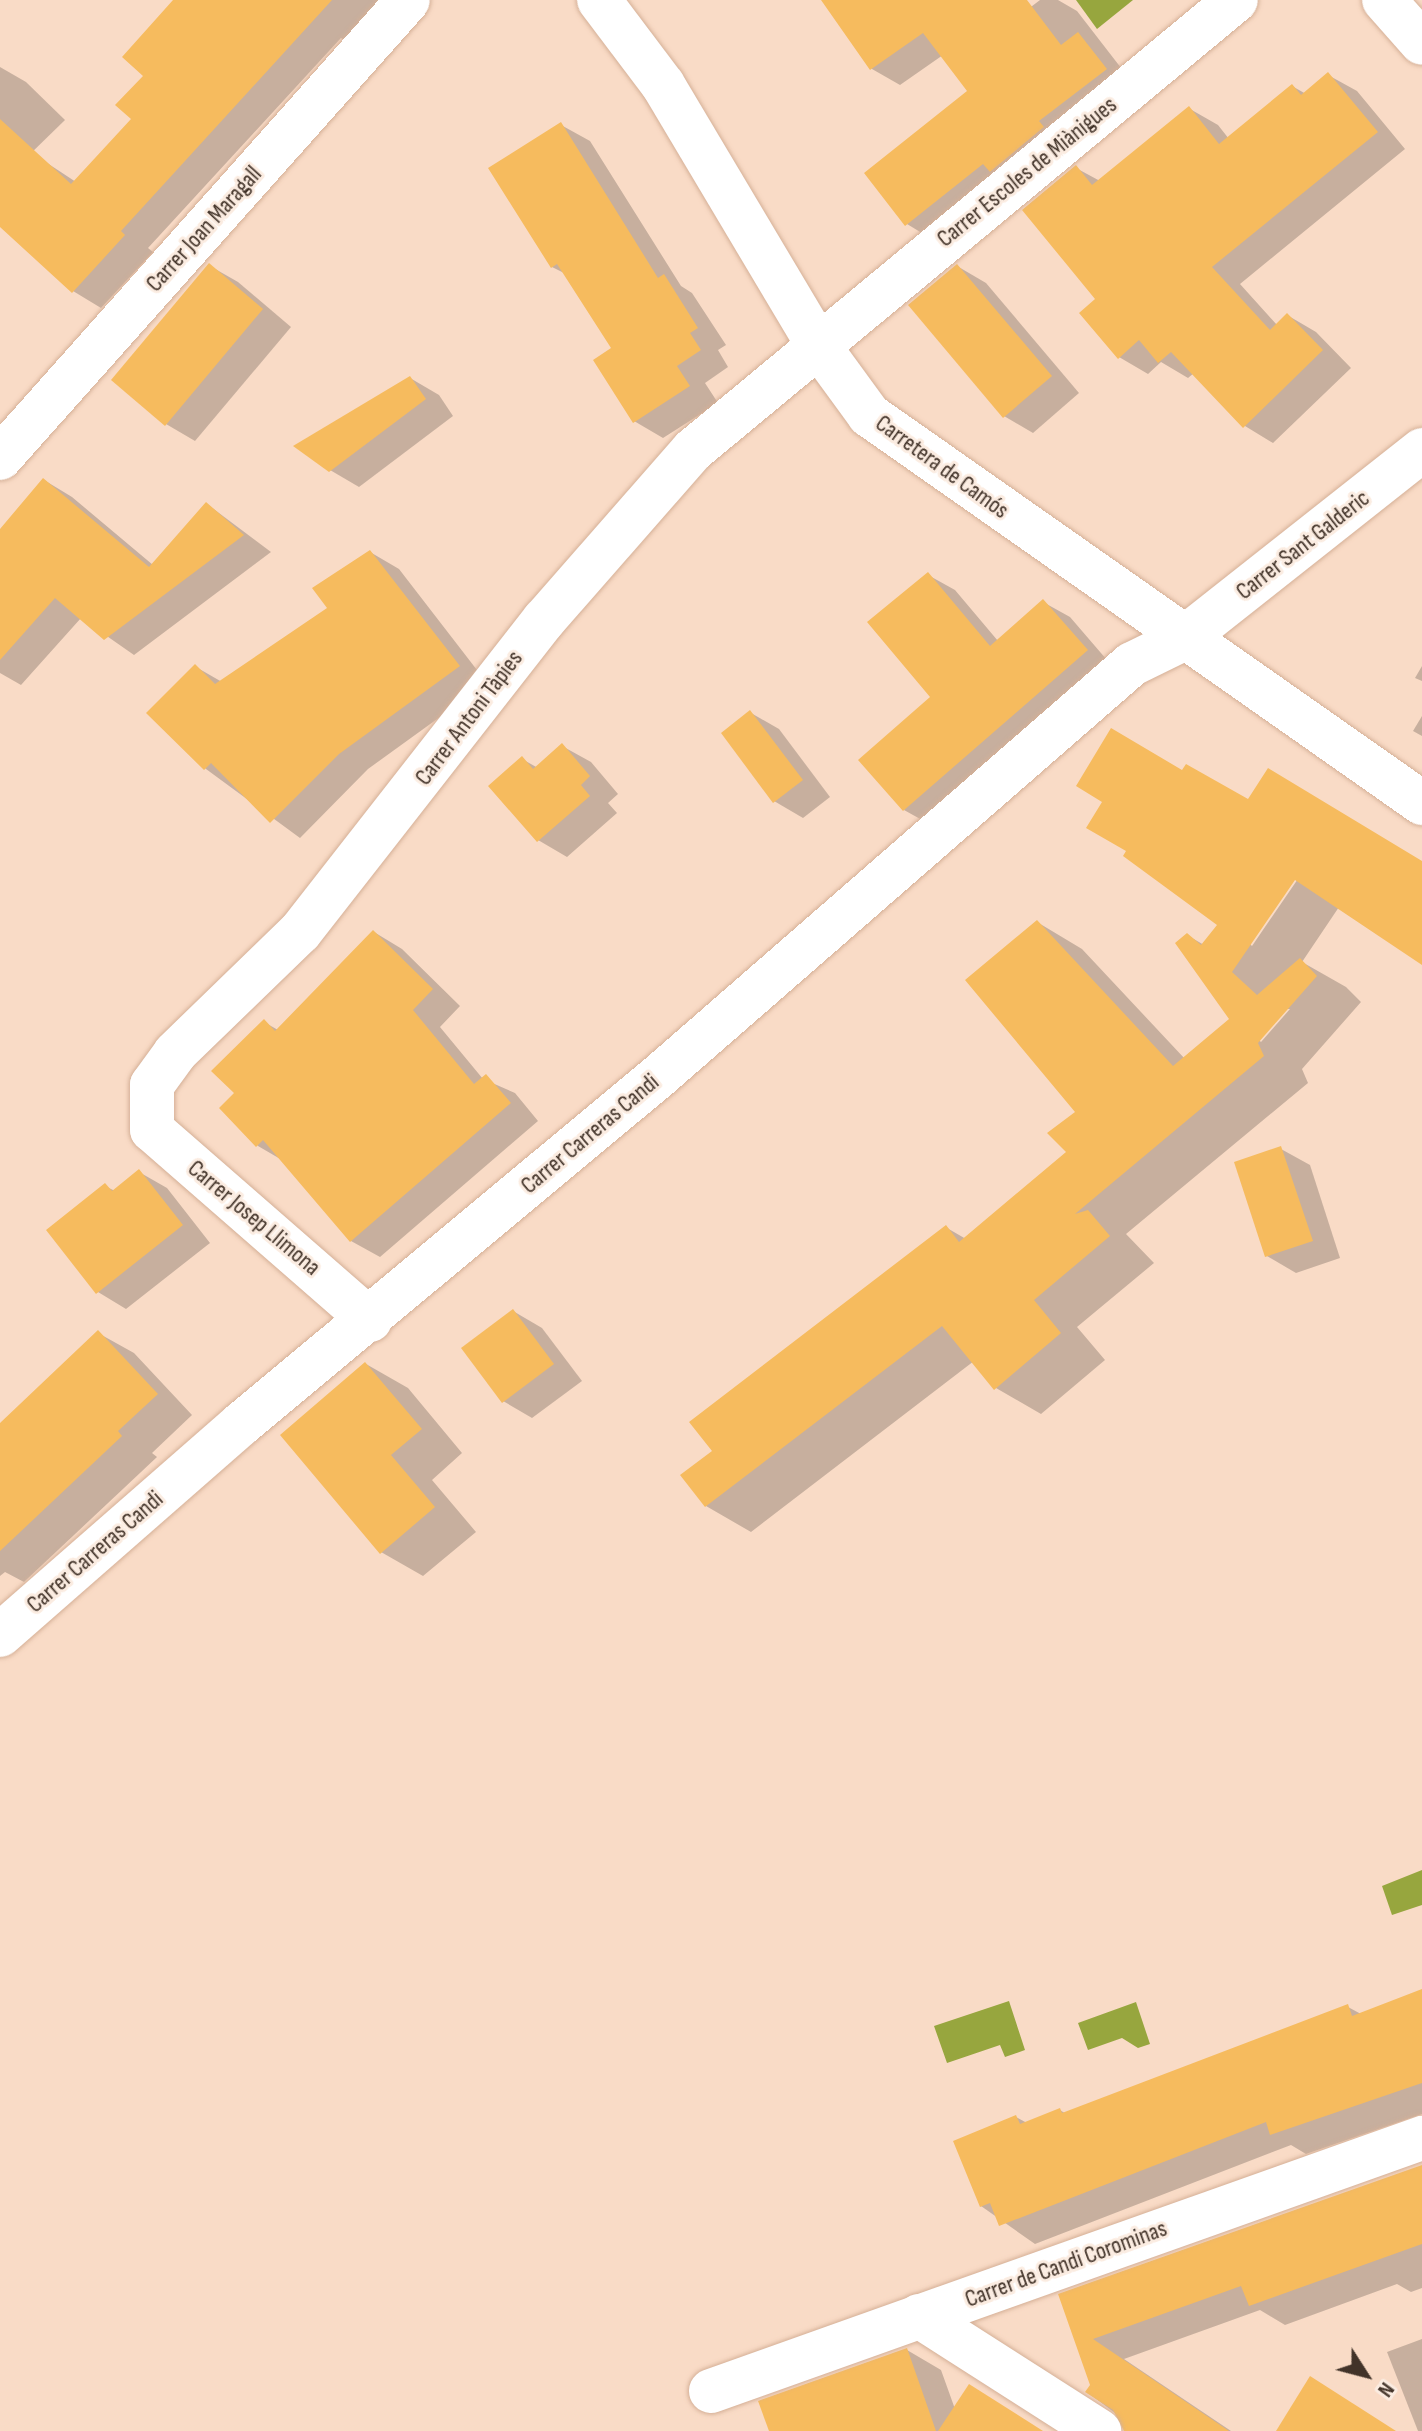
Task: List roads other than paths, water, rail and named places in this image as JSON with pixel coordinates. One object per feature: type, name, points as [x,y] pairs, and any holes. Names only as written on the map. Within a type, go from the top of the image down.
[{"type":"street","name":"Carrer Joan Maragall","points":[[0,458],[408,0]]},
{"type":"street","name":"Carretera de Camós","points":[[599,0],[663,85],[818,345],[869,415],[1183,639],[1422,803]]},
{"type":"street","name":"Carrer Escoles de Miànigues","points":[[818,345],[1236,0]]},
{"type":"street","points":[[1384,0],[1422,43]]},
{"type":"street","name":"Carrer Antoni Tàpies","points":[[148,1111],[152,1085],[175,1053],[300,932],[544,620],[693,450],[818,345]]},
{"type":"street","name":"Carrer Sant Galderic","points":[[1183,639],[1422,450]]},
{"type":"street","name":"Carrer Carreras Candi","points":[[0,1635],[241,1424],[370,1320],[1132,664],[1183,639]]},
{"type":"street","name":"Carrer Josep Llimona","points":[[148,1111],[152,1130],[370,1320]]},
{"type":"street","name":"Carrer de Candi Corominas","points":[[711,2391],[1422,2138]]},
{"type":"street","points":[[919,2316],[1099,2431]]}]
